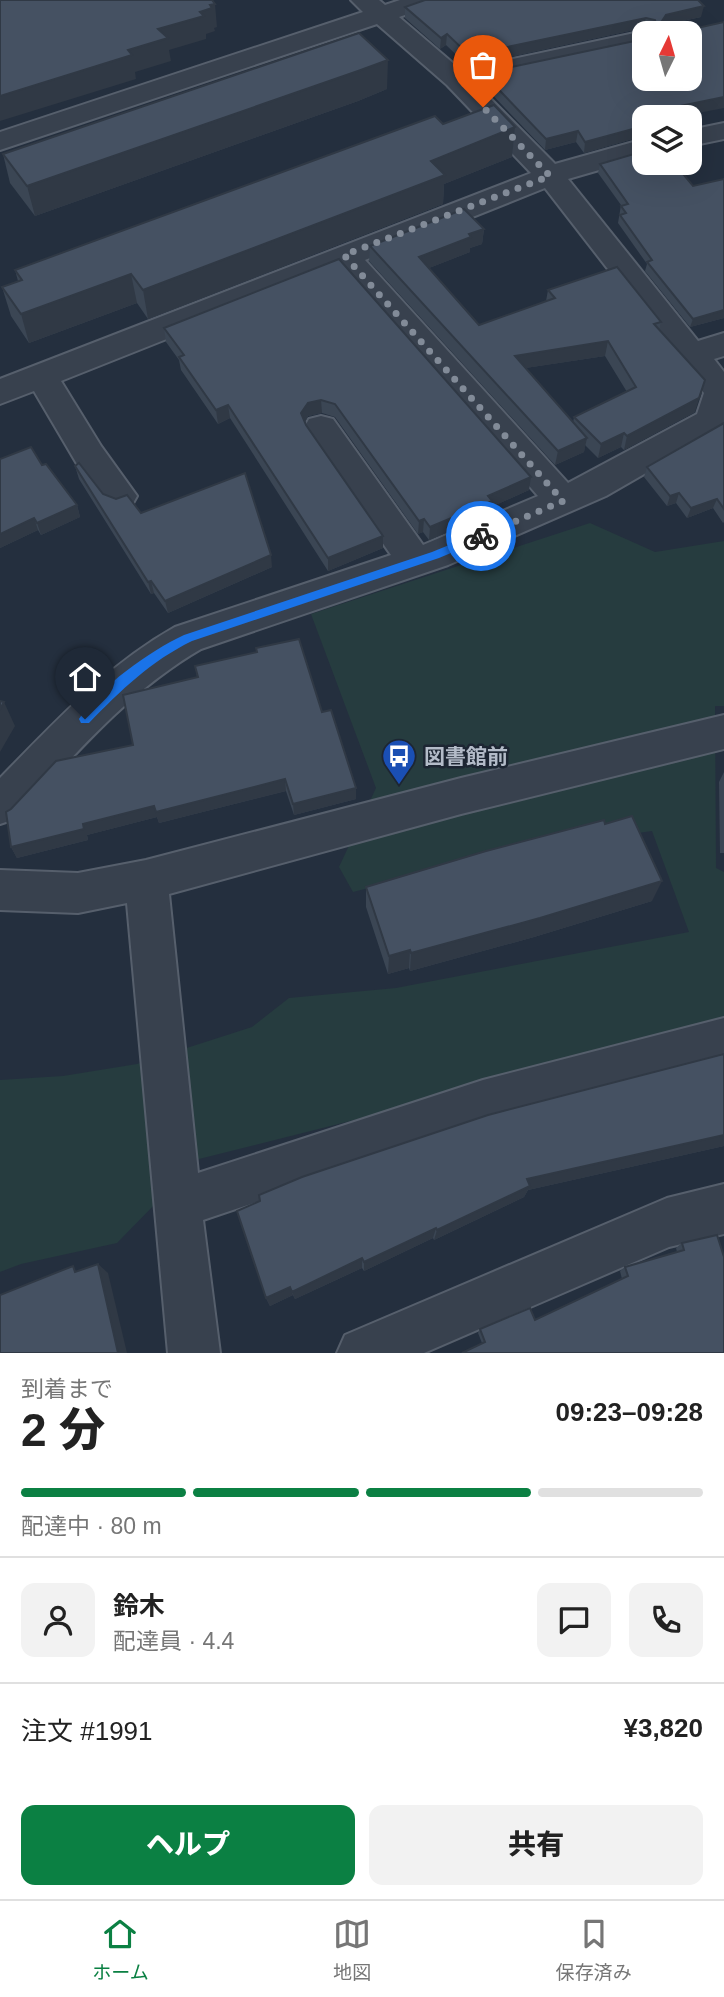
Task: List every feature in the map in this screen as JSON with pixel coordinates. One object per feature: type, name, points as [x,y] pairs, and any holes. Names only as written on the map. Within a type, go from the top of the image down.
[{"type":"street","points":[[0,142],[372,7],[425,0]]},
{"type":"street","points":[[0,806],[119,684],[159,652],[188,638],[415,562],[594,487],[718,423],[721,391],[550,176],[456,79],[372,7]]},
{"type":"street","points":[[456,79],[632,42]]},
{"type":"street","points":[[702,136],[724,131]]},
{"type":"street","points":[[0,392],[550,176],[632,151]]},
{"type":"street","points":[[344,255],[563,501]]},
{"type":"street","points":[[692,355],[724,344]]},
{"type":"street","points":[[41,375],[89,455],[120,496]]},
{"type":"street","points":[[321,428],[415,562]]},
{"type":"street","points":[[0,890],[33,894],[78,893],[146,880],[461,796],[724,732]]},
{"type":"street","points":[[146,880],[194,1353]]},
{"type":"street","points":[[177,1205],[483,1103],[724,1041]]},
{"type":"street","points":[[363,1353],[667,1223],[724,1209]]},
{"type":"green space","points":[[590,523],[655,552],[724,541],[724,706],[715,706],[716,868],[724,872],[724,1027],[199,1159],[117,1243],[21,1264],[0,1272],[0,1080],[63,1076],[137,1064],[252,1027],[289,998],[396,988],[689,932],[652,831],[513,851],[353,892],[339,867],[376,788],[311,614]]},
{"type":"building","points":[[0,0],[212,0],[215,4],[210,5],[212,8],[200,12],[204,16],[158,29],[168,38],[128,50],[132,55],[0,96]]},
{"type":"building","points":[[425,0],[698,0],[704,6],[666,15],[662,21],[646,18],[469,55],[447,34],[441,38],[405,7]]},
{"type":"building","points":[[724,22],[724,97],[685,105],[632,105],[632,129],[585,142],[578,131],[546,139],[483,73],[632,42],[632,91],[702,91],[702,27]]},
{"type":"building","points":[[359,33],[388,60],[27,186],[3,154]]},
{"type":"building","points":[[494,105],[515,127],[431,161],[445,175],[143,290],[131,274],[21,314],[2,287],[22,280],[15,270],[435,116],[443,124]]},
{"type":"building","points":[[632,155],[632,175],[684,175],[693,186],[724,179],[724,310],[693,319],[647,262],[652,260],[620,215],[626,213],[621,206],[628,204],[600,164]]},
{"type":"building","points":[[464,209],[484,229],[469,234],[471,237],[419,257],[479,325],[555,298],[548,290],[617,267],[661,322],[654,324],[705,380],[699,398],[627,436],[624,433],[601,444],[574,417],[636,387],[608,341],[515,356],[587,438],[558,451],[370,246]]},
{"type":"building","points":[[339,259],[531,477],[488,496],[492,501],[430,527],[424,519],[419,521],[335,404],[321,400],[308,403],[301,413],[306,425],[383,536],[328,558],[228,405],[216,410],[179,357],[184,355],[164,328]]},
{"type":"building","points":[[724,423],[724,509],[717,499],[691,508],[679,493],[670,496],[647,467]]},
{"type":"building","points":[[31,447],[42,465],[46,464],[77,505],[37,523],[34,518],[0,534],[0,459]]},
{"type":"building","points":[[79,463],[103,494],[116,499],[127,495],[141,513],[245,473],[271,555],[165,601],[151,581],[148,582],[75,466]]},
{"type":"building","points":[[299,639],[322,712],[331,710],[356,788],[293,804],[285,779],[156,812],[154,806],[83,824],[84,829],[11,847],[6,812],[56,761],[133,745],[123,695],[198,677],[195,666]]},
{"type":"building","points":[[632,816],[662,881],[540,918],[411,953],[410,950],[389,956],[366,887],[486,851],[604,820],[605,824]]},
{"type":"building","points":[[724,1054],[724,1135],[527,1179],[530,1186],[437,1230],[436,1228],[364,1262],[362,1258],[292,1292],[290,1287],[266,1298],[237,1211],[260,1201],[259,1195],[302,1177],[488,1115]]},
{"type":"building","points":[[717,1235],[724,1257],[724,1353],[462,1353],[485,1342],[480,1329],[530,1308],[535,1320],[628,1276],[625,1267],[684,1250],[682,1243]]},
{"type":"building","points":[[98,1264],[118,1353],[0,1353],[0,1295],[73,1266],[75,1272]]},
{"type":"way so far","points":[[481,536],[563,501],[344,255],[550,176],[483,107]]},
{"type":"place","name":"図書館前","points":[[399,786]]},
{"type":"route","points":[[85,719],[119,684],[159,652],[188,638],[435,555],[481,536]]}]
